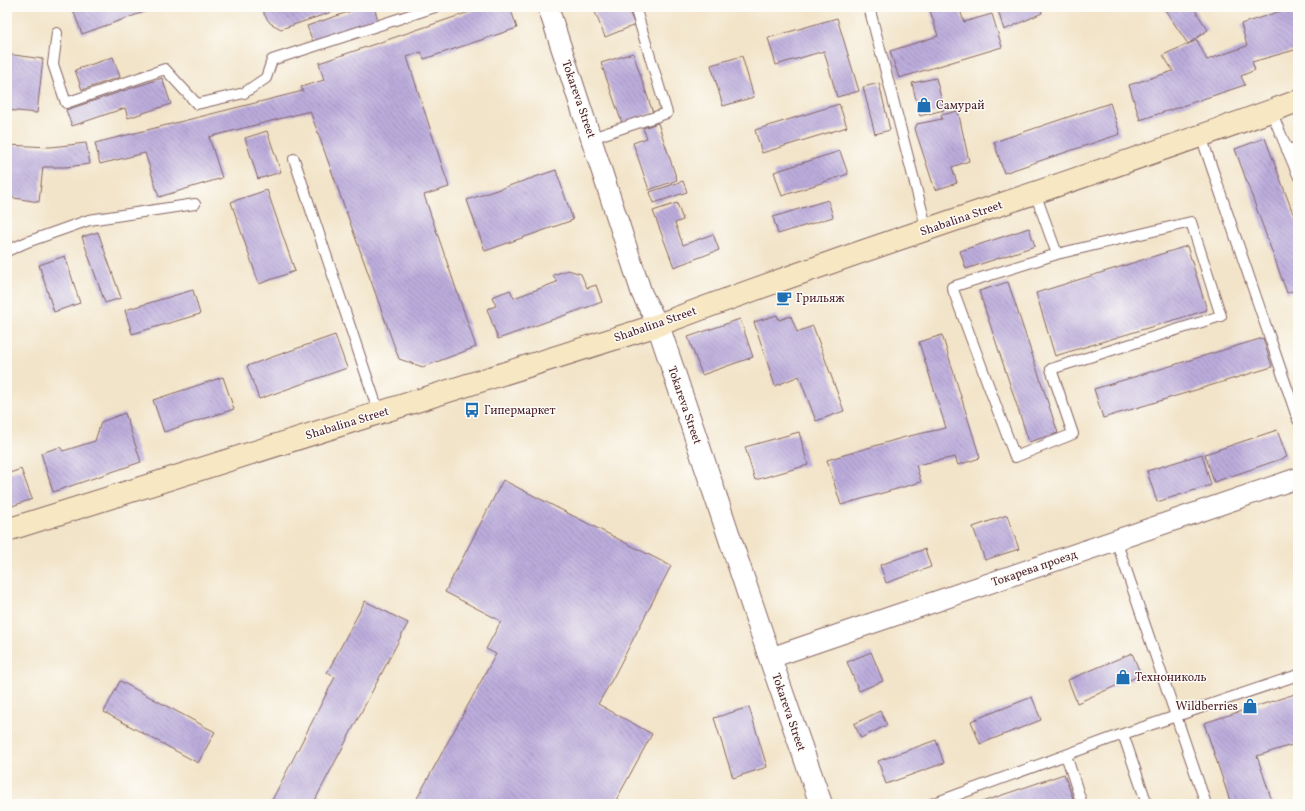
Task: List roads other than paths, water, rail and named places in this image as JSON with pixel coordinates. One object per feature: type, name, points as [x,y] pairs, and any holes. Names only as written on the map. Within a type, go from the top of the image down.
[{"type":"main road","name":"Shabalina Street","points":[[7,530],[658,325],[754,288],[1201,136],[1298,101]]},
{"type":"street","name":"Tokareva Street","points":[[548,7],[642,294],[658,325],[770,658],[821,804]]},
{"type":"street","name":"Токарева проезд","points":[[770,658],[1298,478]]},
{"type":"lane","points":[[57,33],[53,64],[66,103],[165,69],[197,104],[244,93],[266,78],[272,60],[434,7]]},
{"type":"lane","points":[[592,138],[667,113],[635,7]]},
{"type":"lane","points":[[869,7],[927,230]]},
{"type":"lane","points":[[1271,111],[1298,175]]},
{"type":"lane","points":[[1201,136],[1298,420]]},
{"type":"lane","points":[[1288,150],[1298,147]]},
{"type":"lane","points":[[294,158],[379,413]]},
{"type":"lane","points":[[1035,193],[1057,254]]},
{"type":"lane","points":[[7,252],[27,242],[89,220],[195,204]]},
{"type":"lane","points":[[1191,222],[1222,316],[1051,369],[1073,434],[1015,457],[952,287],[1057,254],[1191,222]]},
{"type":"lane","points":[[1116,540],[1206,804]]},
{"type":"lane","points":[[932,804],[1123,734],[1298,675]]},
{"type":"lane","points":[[1123,734],[1148,804]]},
{"type":"lane","points":[[1066,755],[1082,804]]},
{"type":"place","name":"Самурай","points":[[924,105]]},
{"type":"place","name":"Грильяж","points":[[784,298]]},
{"type":"place","name":"Гипермаркет","points":[[472,410]]},
{"type":"place","name":"Технониколь","points":[[1123,677]]},
{"type":"place","name":"Wildberries","points":[[1250,706]]}]
